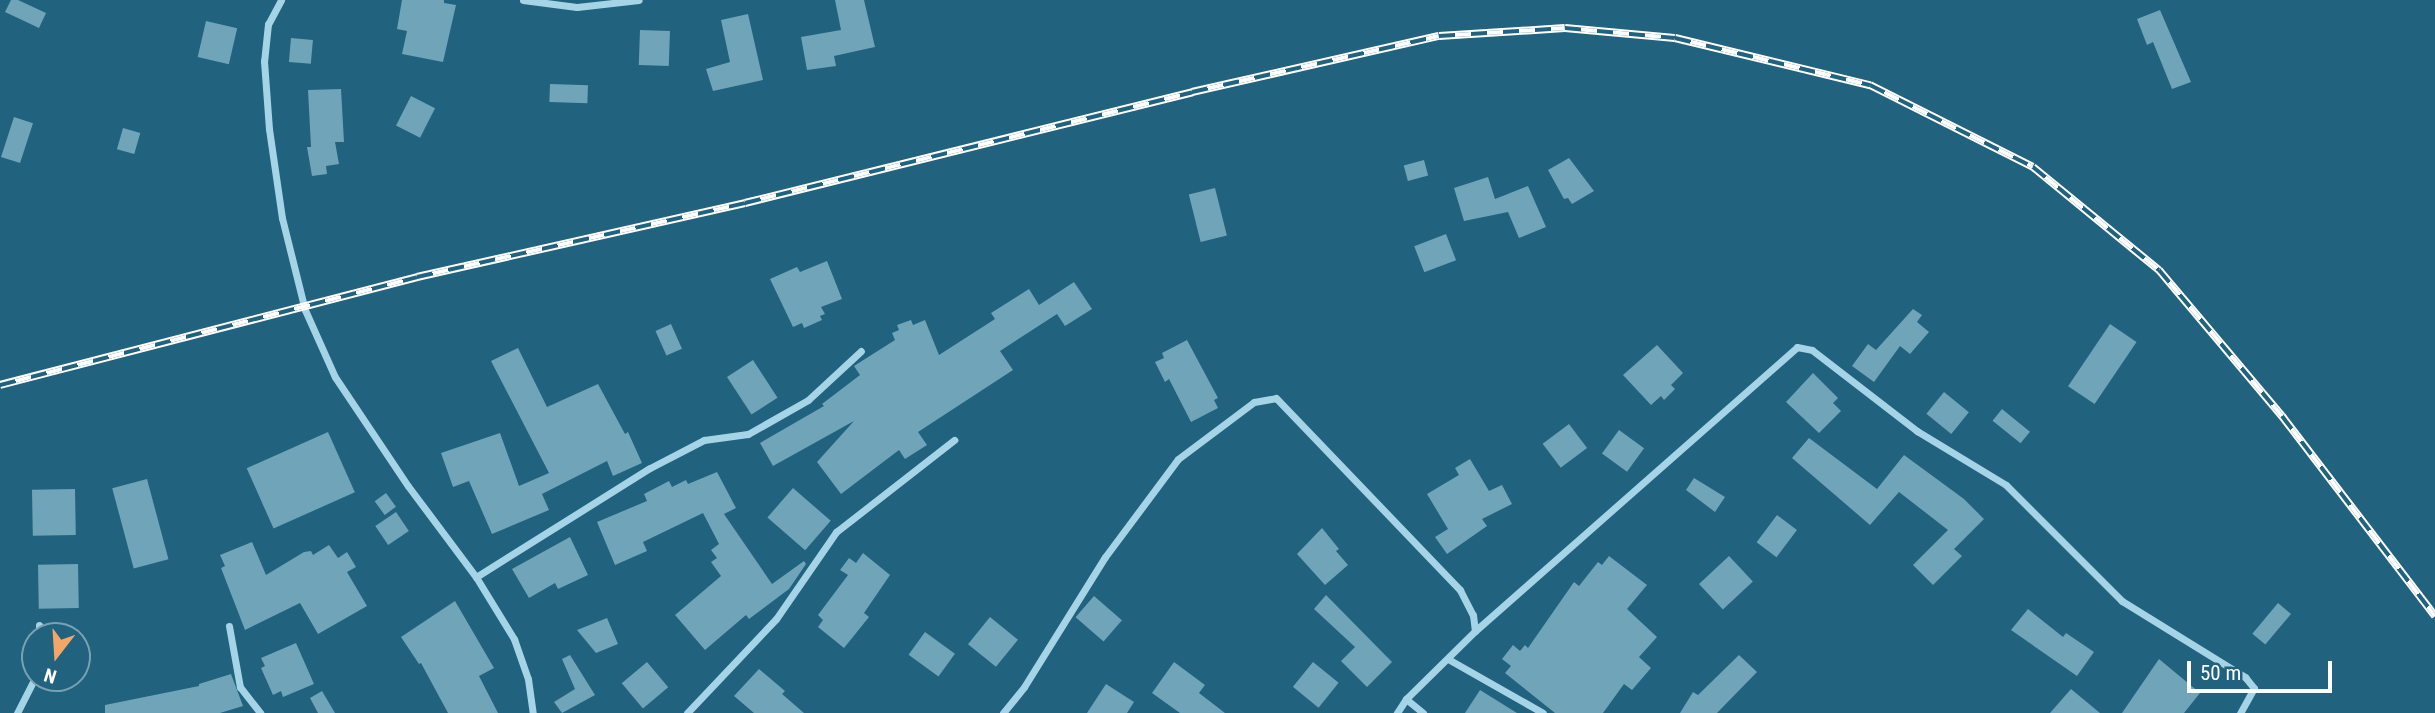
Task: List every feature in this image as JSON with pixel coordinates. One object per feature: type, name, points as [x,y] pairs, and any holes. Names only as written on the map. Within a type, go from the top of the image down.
[{"type":"street","points":[[281,0],[268,24],[265,48],[269,129],[290,255],[305,310],[335,377],[408,486],[476,577],[514,639],[528,679],[533,713]]},
{"type":"street","points":[[523,0],[578,7],[639,0]]},
{"type":"street","points":[[1396,713],[1406,699],[1475,631],[1797,347],[1812,350],[1917,431],[2006,485],[2122,601],[2245,677],[2254,688],[2240,713]]},
{"type":"street","points":[[476,577],[650,468],[704,440],[748,434],[808,400],[861,351]]},
{"type":"street","points":[[1003,713],[1024,687],[1105,557],[1178,459],[1254,402],[1276,398],[1460,590],[1473,615],[1475,631]]},
{"type":"street","points":[[687,713],[776,619],[836,532],[954,440]]},
{"type":"street","points":[[229,626],[240,687],[260,713]]},
{"type":"street","points":[[1448,659],[1543,713]]},
{"type":"street","points":[[17,713],[28,692]]},
{"type":"street","points":[[1406,699],[1423,713]]},
{"type":"building","points":[[11,0],[18,0],[46,13],[39,28],[5,12]]},
{"type":"building","points":[[402,0],[444,0],[444,3],[456,5],[443,62],[402,54],[407,31],[397,29]]},
{"type":"building","points":[[835,0],[864,0],[875,47],[834,56],[836,66],[807,70],[801,37],[841,30]]},
{"type":"building","points":[[2160,10],[2191,82],[2172,89],[2153,42],[2147,45],[2137,19]]},
{"type":"building","points":[[748,14],[763,80],[713,91],[706,69],[730,62],[721,20]]},
{"type":"building","points":[[206,21],[237,28],[229,64],[198,57]]},
{"type":"building","points":[[640,30],[670,31],[669,66],[639,65]]},
{"type":"building","points":[[291,38],[313,40],[311,64],[289,62]]},
{"type":"building","points":[[550,84],[588,85],[587,103],[549,102]]},
{"type":"building","points":[[341,89],[344,142],[335,142],[339,164],[326,166],[327,174],[312,176],[307,147],[311,147],[308,90]]},
{"type":"building","points":[[411,96],[435,108],[420,138],[396,125]]},
{"type":"building","points":[[14,117],[33,123],[20,163],[1,157]]},
{"type":"building","points":[[123,128],[140,133],[134,154],[117,149]]},
{"type":"building","points":[[1569,158],[1594,191],[1572,204],[1568,198],[1564,199],[1548,170]]},
{"type":"building","points":[[1424,160],[1428,175],[1408,181],[1404,165]]},
{"type":"building","points":[[1488,177],[1495,199],[1528,186],[1546,227],[1519,238],[1508,212],[1464,221],[1454,188]]},
{"type":"building","points":[[1215,188],[1227,236],[1201,242],[1189,195]]},
{"type":"building","points":[[1446,234],[1456,260],[1424,272],[1414,246]]},
{"type":"building","points":[[827,261],[842,299],[821,307],[825,314],[820,316],[822,320],[804,328],[802,323],[793,327],[770,279],[797,267],[800,272]]},
{"type":"building","points":[[1074,282],[1092,309],[1065,326],[1057,314],[1000,351],[1013,370],[918,432],[927,445],[905,459],[899,450],[841,494],[817,462],[854,421],[773,466],[760,443],[824,406],[822,404],[860,375],[854,366],[895,340],[892,333],[899,330],[897,325],[911,320],[913,325],[925,320],[939,355],[995,319],[991,313],[1029,289],[1039,305]]},
{"type":"building","points":[[1913,309],[1922,315],[1917,322],[1929,332],[1910,354],[1900,346],[1874,382],[1852,366],[1868,344],[1876,350]]},
{"type":"building","points":[[671,324],[682,349],[666,356],[655,331]]},
{"type":"building","points":[[2110,324],[2137,342],[2095,404],[2068,386]]},
{"type":"building","points":[[1187,340],[1218,398],[1214,400],[1218,408],[1191,422],[1169,379],[1165,382],[1155,362],[1164,358],[1162,353]]},
{"type":"building","points":[[1657,345],[1683,373],[1671,385],[1675,389],[1664,400],[1661,396],[1651,405],[1623,375]]},
{"type":"building","points":[[518,348],[547,407],[598,384],[625,434],[628,432],[642,463],[613,476],[607,461],[542,494],[549,510],[492,534],[469,481],[453,487],[441,453],[500,433],[519,486],[549,473],[491,361]]},
{"type":"building","points":[[753,360],[778,398],[752,415],[727,377]]},
{"type":"building","points":[[1813,373],[1838,398],[1833,403],[1841,411],[1819,433],[1786,402]]},
{"type":"building","points":[[1944,392],[1969,412],[1951,434],[1926,414]]},
{"type":"building","points":[[2002,409],[2030,432],[2021,443],[1993,421]]},
{"type":"building","points":[[1569,424],[1587,448],[1561,468],[1543,444]]},
{"type":"building","points":[[1619,430],[1644,448],[1627,472],[1602,453]]},
{"type":"building","points":[[328,432],[355,492],[274,528],[247,468]]},
{"type":"building","points":[[1809,438],[1877,489],[1904,455],[1964,499],[1984,519],[1954,549],[1962,556],[1933,585],[1913,565],[1948,530],[1899,492],[1870,525],[1792,458]]},
{"type":"building","points":[[1470,459],[1489,491],[1502,485],[1512,504],[1482,519],[1487,526],[1447,554],[1435,537],[1448,529],[1427,494],[1459,475],[1455,468]]},
{"type":"building","points":[[717,472],[736,508],[724,514],[772,584],[804,561],[806,564],[789,589],[749,619],[746,615],[705,650],[675,615],[721,576],[711,562],[717,558],[711,550],[719,544],[703,513],[643,542],[647,551],[615,565],[597,522],[647,501],[644,494],[669,481],[672,487],[686,480],[688,484]]},
{"type":"building","points":[[1694,478],[1725,497],[1715,512],[1686,490]]},
{"type":"building","points":[[147,479],[168,559],[134,568],[112,488]]},
{"type":"building","points":[[793,488],[831,521],[805,550],[767,517]]},
{"type":"building","points":[[75,489],[76,535],[33,536],[32,490]]},
{"type":"building","points":[[386,493],[396,507],[385,515],[375,501]]},
{"type":"building","points":[[396,512],[409,531],[388,545],[375,526]]},
{"type":"building","points":[[1777,515],[1797,530],[1777,557],[1757,542]]},
{"type":"building","points":[[1322,528],[1348,565],[1325,585],[1297,554]]},
{"type":"building","points":[[570,537],[588,575],[558,589],[555,583],[529,598],[512,569]]},
{"type":"building","points":[[252,542],[266,575],[304,552],[311,551],[313,555],[329,545],[338,558],[347,552],[356,567],[347,572],[367,606],[318,634],[300,603],[245,630],[221,568],[225,566],[220,555]]},
{"type":"building","points":[[863,553],[890,575],[864,613],[869,617],[844,648],[818,627],[823,620],[818,615],[848,575],[840,570],[849,558],[856,563]]},
{"type":"building","points":[[1609,556],[1647,585],[1627,609],[1657,637],[1639,657],[1651,668],[1632,690],[1624,684],[1603,713],[1555,713],[1505,673],[1511,666],[1502,659],[1513,645],[1520,651],[1525,645],[1528,648],[1574,582],[1579,586],[1598,562],[1602,565]]},
{"type":"building","points":[[1729,556],[1753,582],[1723,610],[1699,584]]},
{"type":"building","points":[[78,564],[79,608],[39,609],[38,565]]},
{"type":"building","points":[[1326,595],[1392,662],[1367,687],[1341,661],[1355,647],[1314,609]]},
{"type":"building","points":[[1094,596],[1122,620],[1104,641],[1076,617]]},
{"type":"building","points":[[455,601],[494,668],[479,676],[498,713],[448,713],[421,663],[419,664],[401,637]]},
{"type":"building","points":[[2278,603],[2291,614],[2265,645],[2252,634]]},
{"type":"building","points":[[2028,609],[2063,637],[2066,633],[2094,652],[2077,676],[2011,630]]},
{"type":"building","points":[[990,617],[1018,640],[996,667],[968,644]]},
{"type":"building","points":[[607,618],[618,644],[596,653],[577,630]]},
{"type":"building","points":[[925,632],[955,654],[938,676],[909,655]]},
{"type":"building","points":[[296,643],[314,684],[283,697],[281,691],[273,695],[261,668],[265,666],[261,658]]},
{"type":"building","points":[[570,655],[595,695],[562,713],[554,702],[575,689],[562,659]]},
{"type":"building","points":[[1739,655],[1757,672],[1717,713],[1680,713],[1693,692],[1698,695]]},
{"type":"building","points":[[2159,659],[2200,693],[2184,713],[2122,713]]},
{"type":"building","points":[[647,662],[668,687],[643,708],[622,683]]},
{"type":"building","points":[[1174,662],[1205,685],[1199,693],[1225,713],[1180,713],[1152,693]]},
{"type":"building","points":[[1313,662],[1339,683],[1319,708],[1293,687]]},
{"type":"building","points":[[759,669],[785,691],[782,694],[804,713],[754,713],[734,696]]},
{"type":"building","points":[[231,674],[243,706],[220,713],[105,713],[105,705],[199,686]]},
{"type":"building","points":[[1106,684],[1134,702],[1127,713],[1087,713]]},
{"type":"building","points":[[2071,689],[2100,713],[2050,713]]},
{"type":"building","points":[[1480,690],[1517,713],[1465,713]]},
{"type":"building","points":[[322,691],[335,713],[318,713],[310,698]]},
{"type":"railway","points":[[0,385],[417,277],[745,203],[1192,92],[1439,36],[1565,28],[1675,38],[1870,85],[2033,167],[2159,270],[2282,416],[2435,616]]}]
